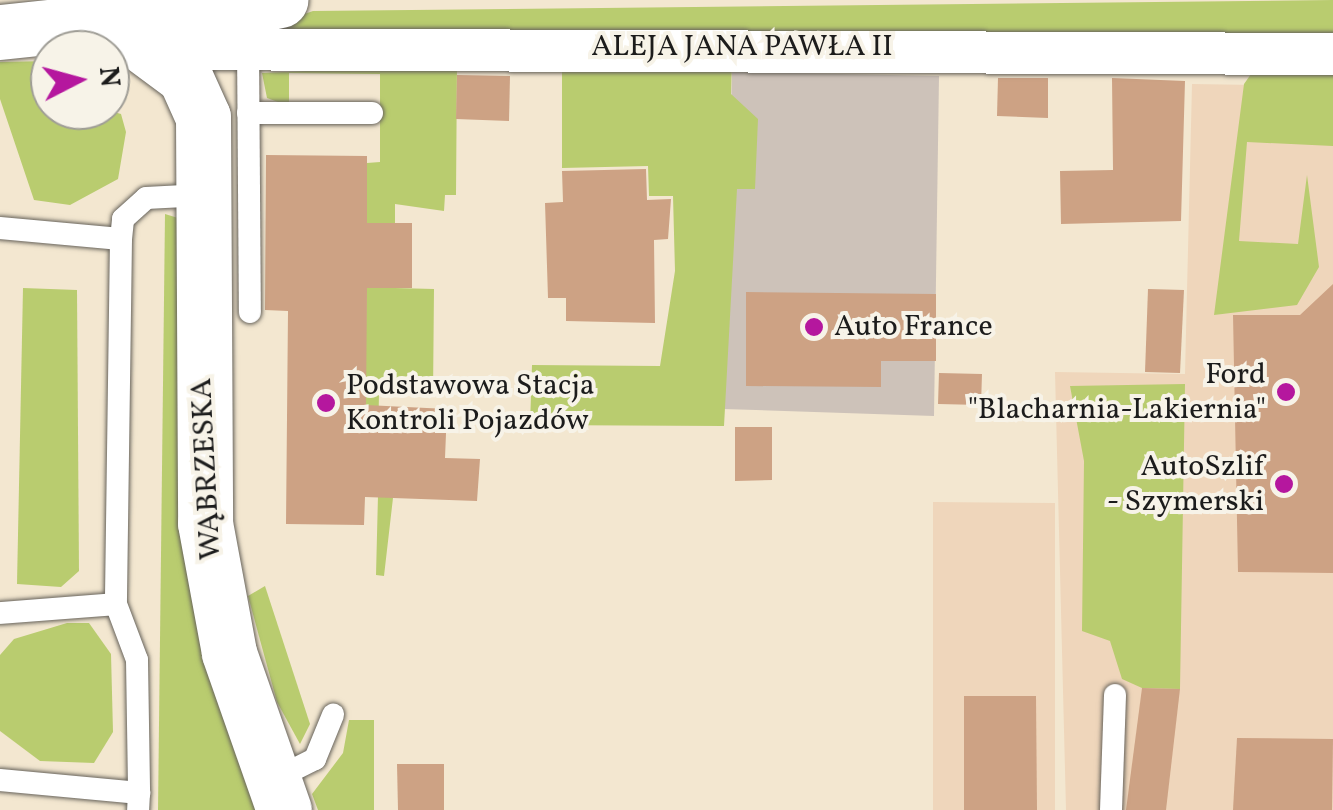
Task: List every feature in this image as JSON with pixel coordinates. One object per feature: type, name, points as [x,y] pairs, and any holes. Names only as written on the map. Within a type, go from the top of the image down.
[{"type":"street","points":[[0,32],[131,36],[252,24]]},
{"type":"street","name":"WĄBRZESKA","points":[[252,24],[203,195],[208,550],[229,653],[278,795]]},
{"type":"street","name":"ALEJA JANA PAWŁA II","points":[[252,24],[1333,54]]},
{"type":"street","name":"WĄBRZESKA","points":[[131,36],[185,77],[226,115]]},
{"type":"lane","points":[[250,312],[226,115],[372,113]]},
{"type":"lane","points":[[0,780],[139,802],[137,660],[116,604],[123,220],[146,198],[203,195]]},
{"type":"lane","points":[[0,228],[121,239]]},
{"type":"lane","points":[[0,613],[116,604]]},
{"type":"lane","points":[[1111,810],[1115,695]]},
{"type":"lane","points":[[278,795],[314,759],[333,715]]},
{"type":"shaded area","points":[[732,72],[939,76],[934,416],[723,409]]},
{"type":"shaded area","points":[[1192,84],[1333,86],[1333,810],[1066,810],[1055,372],[1185,374]]},
{"type":"shaded area","points":[[933,502],[1055,503],[1055,810],[933,810]]},
{"type":"green space","points":[[1333,0],[1333,41],[281,34],[270,26],[313,11]]},
{"type":"green space","points":[[732,60],[731,94],[758,119],[755,189],[737,189],[724,426],[530,425],[532,365],[660,366],[675,271],[673,196],[649,196],[648,166],[562,168],[562,63]]},
{"type":"green space","points":[[30,61],[30,130],[125,130],[118,179],[70,205],[34,200],[0,99],[0,62]]},
{"type":"green space","points":[[457,64],[456,195],[445,195],[444,211],[395,204],[395,288],[434,289],[433,395],[379,393],[378,444],[393,498],[384,576],[376,575],[378,495],[365,494],[367,163],[380,162],[380,74],[289,73],[289,106],[267,98],[262,73]]},
{"type":"green space","points":[[1333,65],[1333,146],[1247,142],[1239,241],[1298,244],[1307,175],[1319,267],[1297,305],[1214,315],[1244,84],[1256,67]]},
{"type":"green space","points":[[165,214],[178,218],[260,810],[158,810]]},
{"type":"green space","points":[[23,288],[77,290],[79,571],[61,587],[17,584]]},
{"type":"green space","points":[[1185,384],[1180,689],[1142,688],[1122,679],[1110,641],[1082,631],[1084,461],[1070,386]]},
{"type":"green space","points":[[265,586],[310,724],[300,744],[277,702],[248,596]]},
{"type":"green space","points":[[67,623],[89,623],[111,654],[113,732],[94,763],[40,761],[0,731],[0,655],[14,639]]},
{"type":"green space","points":[[349,720],[374,720],[374,810],[318,810],[312,794],[343,753]]},
{"type":"building","points":[[457,75],[510,76],[509,121],[456,119]]},
{"type":"building","points":[[998,78],[1048,78],[1048,118],[997,116]]},
{"type":"building","points":[[1112,78],[1185,81],[1181,221],[1061,224],[1060,171],[1113,170]]},
{"type":"building","points":[[266,155],[367,156],[367,223],[412,223],[412,288],[367,288],[366,405],[447,409],[445,458],[480,459],[477,501],[365,497],[364,525],[286,524],[288,311],[265,310]]},
{"type":"building","points":[[646,169],[647,200],[671,199],[668,239],[654,240],[655,323],[566,321],[566,298],[548,298],[545,203],[563,202],[562,171]]},
{"type":"building","points":[[1333,284],[1333,573],[1238,572],[1233,315],[1300,315]]},
{"type":"building","points":[[1148,289],[1184,290],[1180,373],[1145,372]]},
{"type":"building","name":"Auto France","points":[[746,292],[936,294],[936,361],[881,361],[881,387],[746,386]]},
{"type":"building","points":[[939,373],[982,374],[981,405],[938,404]]},
{"type":"building","points":[[735,427],[772,427],[772,480],[735,481]]},
{"type":"building","points":[[1142,688],[1180,689],[1166,810],[1126,810]]},
{"type":"building","points":[[964,696],[1036,696],[1037,810],[964,810]]},
{"type":"building","points":[[1237,738],[1333,739],[1332,810],[1233,810]]},
{"type":"building","points":[[397,764],[444,764],[444,810],[398,810]]},
{"type":"place","name":"Auto France","points":[[814,327]]},
{"type":"place","name":"Ford \"Blacharnia-Lakiernia\"","points":[[1286,392]]},
{"type":"place","name":"Podstawowa Stacja Kontroli Pojazdów","points":[[326,403]]},
{"type":"place","name":"AutoSzlif - Szymerski","points":[[1284,484]]}]
